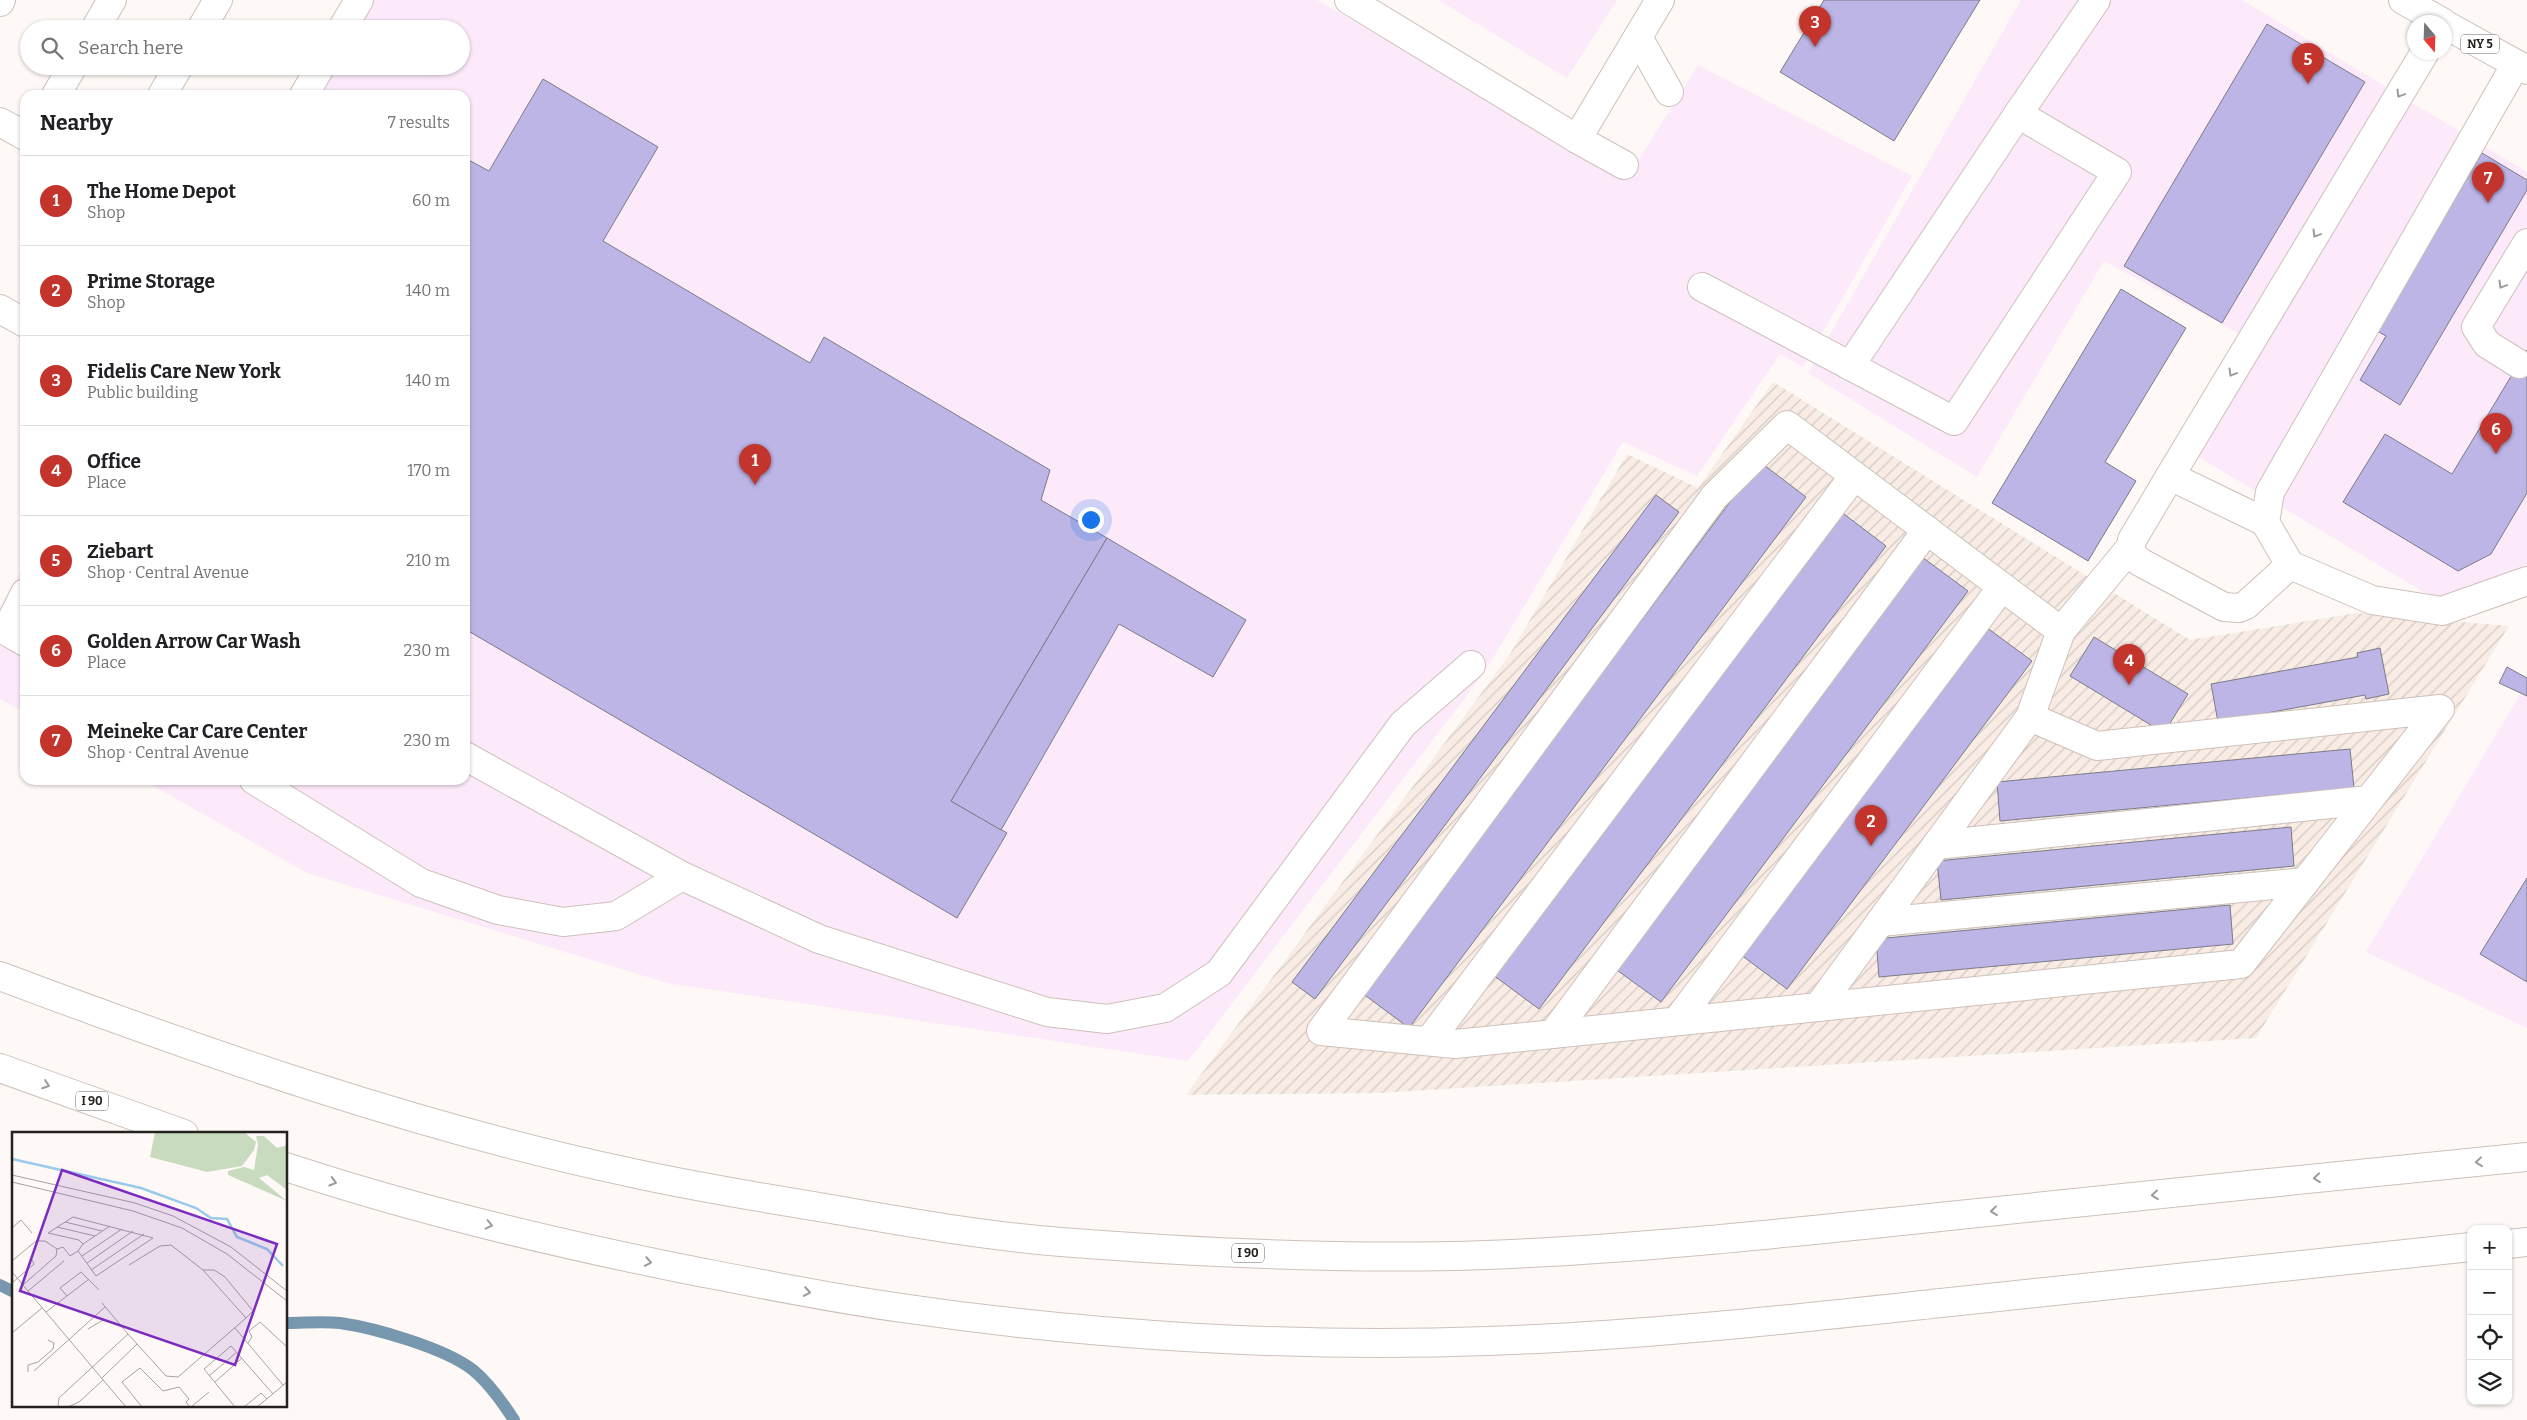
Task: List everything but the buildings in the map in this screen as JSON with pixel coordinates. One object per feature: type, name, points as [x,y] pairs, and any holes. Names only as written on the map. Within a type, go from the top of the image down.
[{"type":"main road","points":[[100,20],[112,0]]},
{"type":"main road","points":[[206,20],[218,0]]},
{"type":"main road","points":[[347,20],[359,0]]},
{"type":"main road","points":[[1349,0],[1577,139],[1624,165]]},
{"type":"main road","points":[[1577,139],[1660,0]]},
{"type":"main road","points":[[1850,366],[2096,0]]},
{"type":"main road","name":"NY 5","points":[[2403,0],[2429,15]]},
{"type":"main road","name":"NY 5","points":[[2452,28],[2522,67]]},
{"type":"main road","points":[[1638,37],[1669,92]]},
{"type":"main road","points":[[1818,1007],[2030,717],[2060,631],[2130,548],[2132,540],[2170,476],[2420,60]]},
{"type":"main road","points":[[2265,522],[2270,492],[2522,67]]},
{"type":"main road","points":[[59,90],[68,75]]},
{"type":"main road","points":[[165,90],[174,75]]},
{"type":"main road","points":[[307,90],[316,75]]},
{"type":"main road","points":[[1702,287],[1954,421],[2117,172],[2018,114]]},
{"type":"main road","points":[[0,122],[20,133]]},
{"type":"main road","points":[[2519,364],[2487,344],[2476,327],[2527,244]]},
{"type":"main road","points":[[0,308],[20,320]]},
{"type":"main road","points":[[2030,717],[2098,746],[2440,709],[2241,964],[1455,1044],[1321,1031],[1714,496],[1787,425],[2060,631]]},
{"type":"main road","points":[[1429,1041],[1854,476]]},
{"type":"main road","points":[[2170,476],[2265,522],[2290,565],[2372,600],[2442,611],[2527,581]]},
{"type":"main road","points":[[1553,1034],[1927,530]]},
{"type":"main road","points":[[2130,548],[2132,555],[2140,562],[2224,607],[2232,608],[2246,605],[2290,565]]},
{"type":"main road","points":[[1677,1021],[2002,587]]},
{"type":"main road","points":[[20,603],[6,631],[20,639]]},
{"type":"main road","points":[[470,759],[682,876],[819,939],[1047,1012],[1107,1019],[1165,1008],[1219,974],[1403,724],[1471,665]]},
{"type":"main road","points":[[262,785],[421,883],[498,910],[562,922],[616,916],[682,876]]},
{"type":"main road","points":[[1936,845],[2368,800]]},
{"type":"main road","points":[[1880,922],[2305,882]]},
{"type":"main road","name":"I 90","points":[[0,976],[211,1053],[350,1098],[627,1172],[781,1201],[913,1223],[1053,1241],[1198,1251],[1341,1255],[1485,1255],[1775,1234],[2527,1157]]},
{"type":"main road","name":"I 90","points":[[0,1068],[178,1132]]},
{"type":"main road","points":[[288,1168],[476,1222],[611,1254],[757,1284],[900,1308],[1034,1325],[1203,1337],[1340,1342],[1487,1341],[1635,1332],[1784,1319],[2467,1248]]},
{"type":"main road","points":[[2512,1244],[2527,1242]]},
{"type":"shaded area","points":[[344,0],[1317,0],[1627,179],[1698,65],[1912,176],[1803,367],[1780,354],[1697,476],[1623,442],[1484,673],[1188,1061],[667,983],[307,873],[152,785],[470,785],[470,90],[293,90],[302,75],[470,75],[470,20],[333,20]]},
{"type":"shaded area","points":[[1438,0],[1617,0],[1567,78]]},
{"type":"shaded area","points":[[2021,0],[2242,0],[2527,172],[2527,565],[2435,599],[2197,456],[2262,346],[2104,261],[1977,477],[1808,373]]},
{"type":"shaded area","points":[[1773,382],[2190,640],[2357,613],[2509,626],[2256,1038],[1380,1093],[1186,1095],[1510,654],[1627,454],[1698,488]]},
{"type":"shaded area","points":[[20,572],[20,710],[0,699],[0,607]]},
{"type":"shaded area","points":[[2527,683],[2527,1028],[2366,952]]},
{"type":"waterway","points":[[0,1285],[12,1291]]},
{"type":"waterway","points":[[288,1323],[340,1323],[390,1334],[445,1354],[461,1362],[479,1375],[514,1420]]},
{"type":"place","name":"Fidelis Care New York","points":[[1815,47]]},
{"type":"place","name":"Ziebart","points":[[2308,84]]},
{"type":"place","name":"Meineke Car Care Center","points":[[2488,203]]},
{"type":"place","name":"Golden Arrow Car Wash","points":[[2496,454]]},
{"type":"place","name":"The Home Depot","points":[[755,485]]},
{"type":"place","name":"Office","points":[[2129,685]]},
{"type":"place","name":"Prime Storage","points":[[1871,846]]}]
